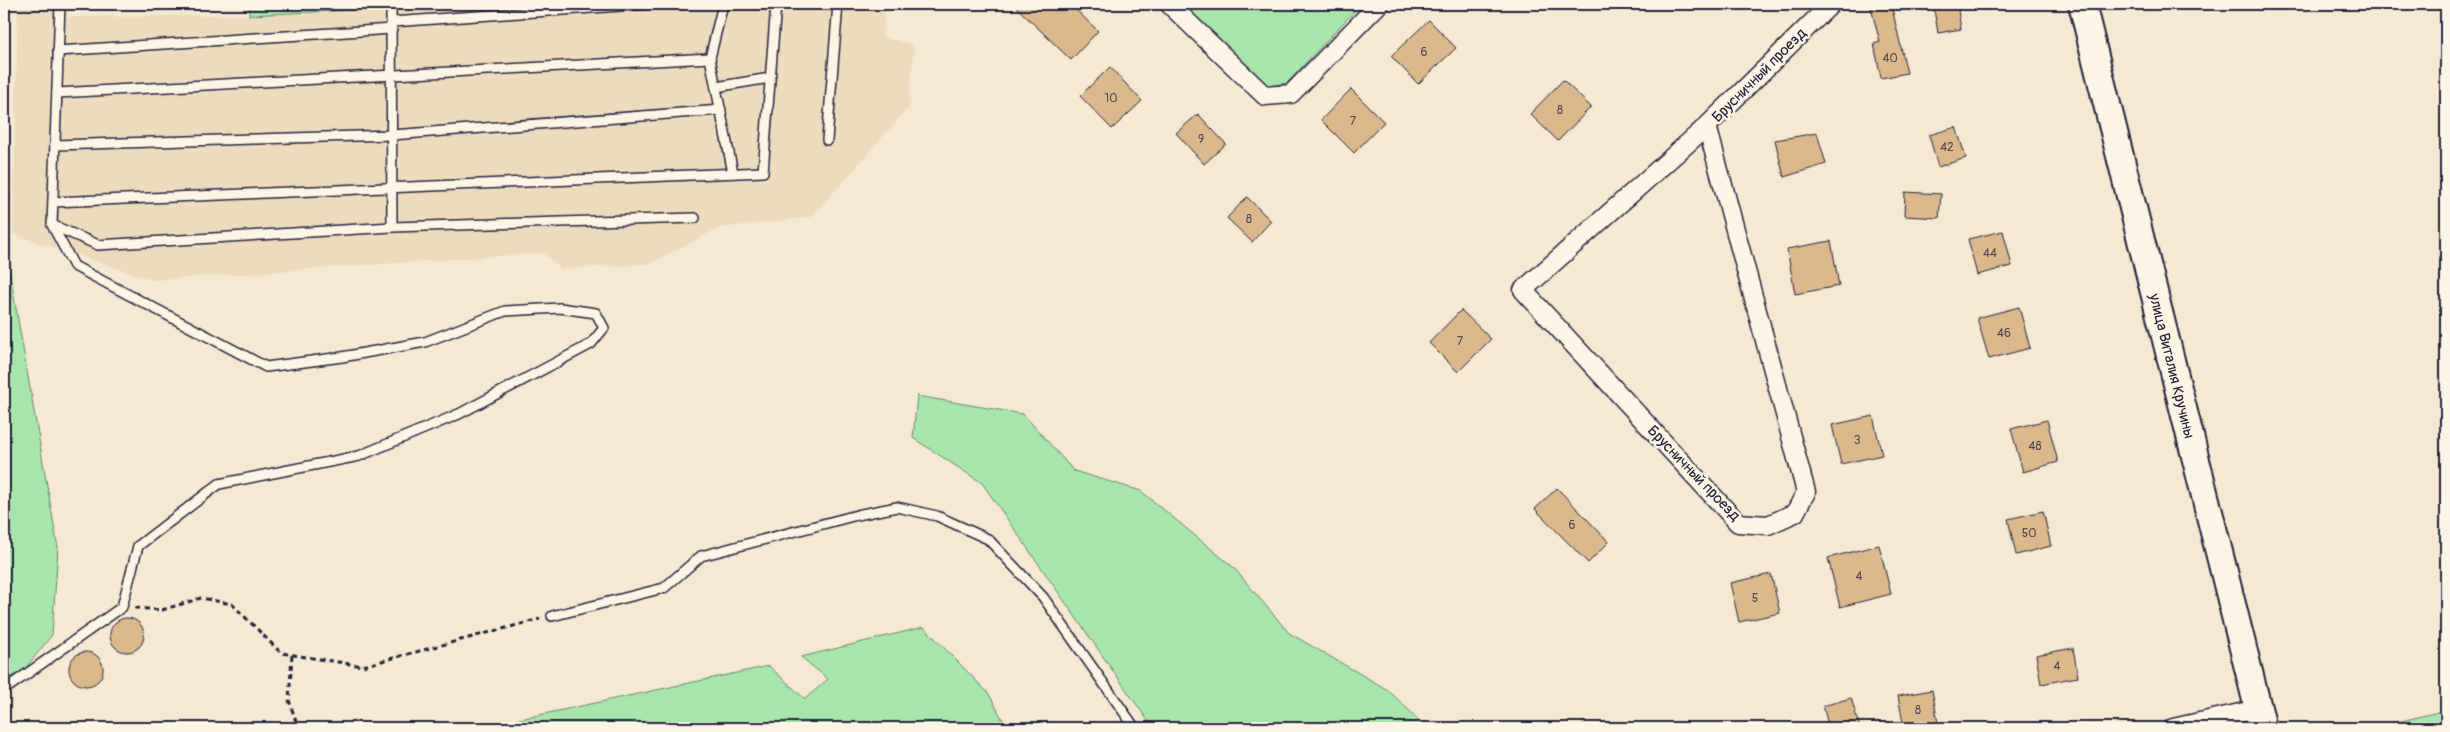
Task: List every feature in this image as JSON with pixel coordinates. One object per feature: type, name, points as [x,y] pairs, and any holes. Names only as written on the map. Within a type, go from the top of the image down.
[{"type":"street","points":[[1169,4],[1265,96],[1291,94],[1379,4]]},
{"type":"street","name":"Брусничный проезд","points":[[1707,126],[1806,492],[1795,513],[1768,525],[1738,523],[1522,290],[1707,126],[1831,4]]},
{"type":"street","name":"улица Виталия Кручины","points":[[2082,4],[2261,719]]},
{"type":"street","points":[[2173,728],[2261,719]]},
{"type":"lane","points":[[4,690],[122,607],[138,546],[219,484],[359,456],[467,409],[591,344],[604,328],[596,313],[560,308],[505,311],[425,342],[342,357],[266,367],[74,266],[52,225],[60,4]]},
{"type":"lane","points":[[391,4],[392,227]]},
{"type":"lane","points":[[58,52],[650,4]]},
{"type":"lane","points":[[722,4],[710,58],[733,173]]},
{"type":"lane","points":[[53,202],[764,172],[776,4]]},
{"type":"lane","points":[[827,140],[838,4]]},
{"type":"lane","points":[[57,93],[710,58]]},
{"type":"lane","points":[[716,87],[770,78]]},
{"type":"lane","points":[[55,145],[392,135],[721,110]]},
{"type":"lane","points":[[52,225],[98,245],[392,227],[695,218]]},
{"type":"lane","points":[[552,616],[664,588],[701,556],[857,515],[897,507],[937,516],[988,539],[1043,597],[1135,728]]},
{"type":"path","points":[[122,607],[162,610],[201,598],[232,604],[281,653],[363,666],[552,616]]},
{"type":"path","points":[[292,655],[289,700],[298,728]]},
{"type":"shaded area","points":[[18,4],[65,4],[68,17],[249,15],[377,9],[377,4],[885,4],[883,37],[914,45],[909,107],[812,217],[719,228],[649,264],[561,269],[543,253],[153,280],[13,234]]},
{"type":"green space","points":[[249,4],[377,4],[378,9],[249,15]]},
{"type":"green space","points":[[1180,4],[1361,4],[1287,83],[1268,86]]},
{"type":"green space","points":[[4,240],[58,548],[52,635],[4,695]]},
{"type":"green space","points":[[917,396],[1023,414],[1074,471],[1141,491],[1233,567],[1289,633],[1388,690],[1427,728],[1153,728],[982,483],[913,438]]},
{"type":"green space","points":[[924,627],[989,694],[1007,728],[478,728],[769,666],[805,699],[828,679],[801,657]]},
{"type":"green space","points":[[2446,710],[2446,728],[2373,728]]},
{"type":"building","points":[[1013,4],[1070,4],[1098,31],[1071,60]]},
{"type":"building","points":[[1870,4],[1891,4],[1907,73],[1881,78],[1874,44],[1880,42]]},
{"type":"building","points":[[1933,4],[1957,4],[1961,29],[1938,33]]},
{"type":"building","points":[[1429,20],[1456,48],[1418,84],[1391,56]]},
{"type":"building","points":[[1110,67],[1142,101],[1112,129],[1080,96]]},
{"type":"building","points":[[1563,80],[1591,107],[1558,141],[1530,114]]},
{"type":"building","points":[[1351,89],[1384,122],[1354,153],[1321,120]]},
{"type":"building","points":[[1198,114],[1226,144],[1204,164],[1176,133]]},
{"type":"building","points":[[1956,127],[1966,158],[1938,167],[1929,135]]},
{"type":"building","points":[[1817,133],[1826,164],[1784,177],[1775,140]]},
{"type":"building","points":[[1905,192],[1941,194],[1939,218],[1904,216]]},
{"type":"building","points":[[1247,197],[1271,221],[1252,242],[1227,218]]},
{"type":"building","points":[[2003,231],[2012,266],[1977,275],[1968,239]]},
{"type":"building","points":[[1831,241],[1839,286],[1795,294],[1787,249]]},
{"type":"building","points":[[2019,307],[2030,348],[1989,359],[1977,318]]},
{"type":"building","points":[[1461,310],[1491,339],[1458,372],[1429,343]]},
{"type":"building","points":[[1873,416],[1882,455],[1841,464],[1832,425]]},
{"type":"building","points":[[2047,420],[2058,462],[2023,472],[2011,429]]},
{"type":"building","points":[[1557,488],[1609,542],[1588,563],[1535,509]]},
{"type":"building","points":[[2043,511],[2051,546],[2016,555],[2008,519]]},
{"type":"building","points":[[1879,545],[1891,594],[1840,607],[1828,558]]},
{"type":"building","points":[[1771,574],[1780,613],[1739,622],[1730,583]]},
{"type":"building","points":[[127,618],[134,619],[139,623],[143,628],[143,642],[139,647],[134,651],[127,652],[120,651],[115,647],[111,642],[110,635],[111,628],[115,623],[120,619]]},
{"type":"building","points":[[2073,648],[2078,677],[2041,684],[2036,655]]},
{"type":"building","points":[[86,652],[93,653],[98,657],[102,662],[102,676],[98,681],[93,685],[86,686],[79,685],[74,681],[70,676],[69,669],[70,662],[74,657],[79,653]]},
{"type":"building","points":[[1932,690],[1938,723],[1904,728],[1898,696]]},
{"type":"building","points":[[1851,698],[1860,728],[1829,728],[1823,706]]}]
